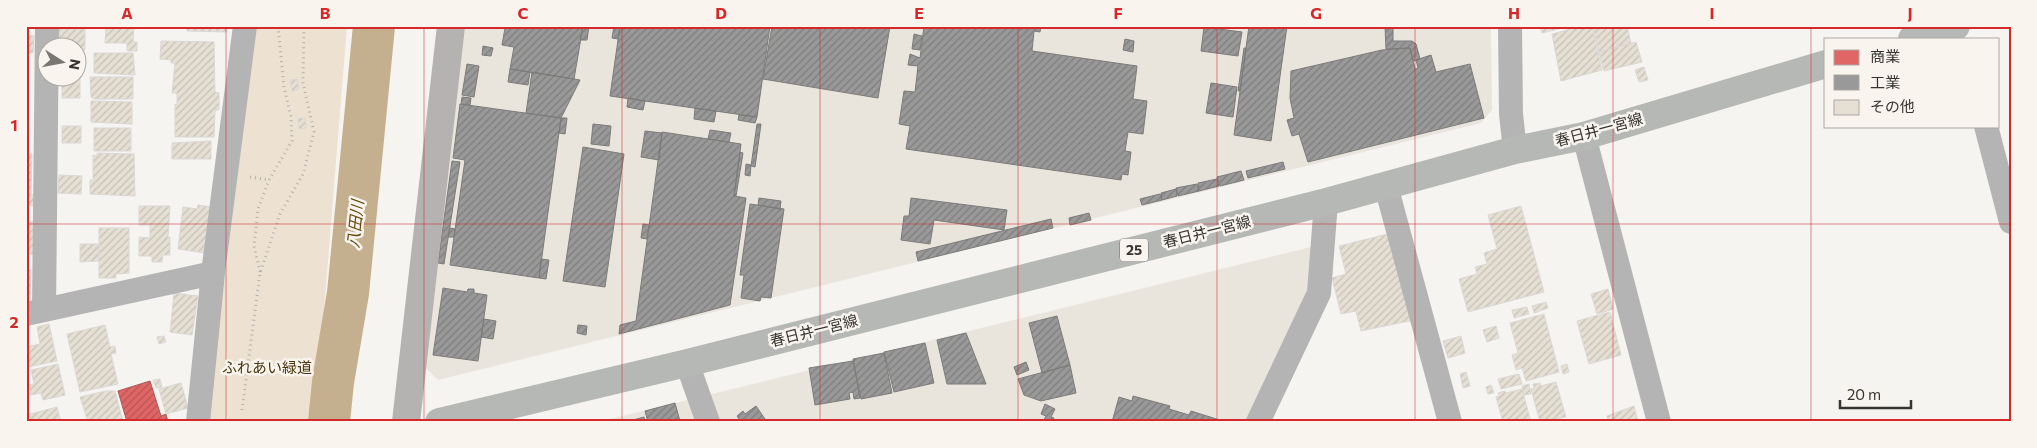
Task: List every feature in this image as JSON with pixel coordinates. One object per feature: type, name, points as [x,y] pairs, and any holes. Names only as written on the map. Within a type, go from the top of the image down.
[{"type":"main road","points":[[1916,38],[1954,29]]},
{"type":"main road","name":"春日井一宮線","points":[[439,422],[687,363],[1326,202],[1515,150],[1584,136],[1824,65]]},
{"type":"street","points":[[47,26],[35,312],[213,273]]},
{"type":"street","points":[[198,422],[213,273],[245,26]]},
{"type":"street","points":[[406,422],[451,26]]},
{"type":"street","points":[[1510,26],[1511,114],[1515,150]]},
{"type":"street","points":[[1987,128],[2011,222]]},
{"type":"street","points":[[1584,136],[1659,422]]},
{"type":"street","points":[[1386,186],[1450,422]]},
{"type":"street","points":[[1258,422],[1319,293],[1326,202]]},
{"type":"street","points":[[687,363],[708,422]]},
{"type":"path","points":[[260,272],[254,246],[258,209],[269,180],[292,141],[291,117],[284,87],[278,26]]},
{"type":"path","points":[[242,410],[260,272],[280,214],[303,174],[314,132],[302,84],[304,26]]},
{"type":"shaded area","points":[[464,26],[1491,26],[1492,110],[1481,123],[438,380],[426,368]]},
{"type":"shaded area","points":[[1311,247],[1311,289],[1249,422],[598,422]]},
{"type":"green space","name":"ふれあい緑道","points":[[256,26],[347,26],[315,422],[207,422]]},
{"type":"building: 商業","points":[[150,381],[161,416],[166,414],[168,422],[127,422],[118,391]]},
{"type":"building: 工業","points":[[502,26],[583,26],[574,79],[510,69],[514,47],[502,45],[505,28]]},
{"type":"building: 工業","points":[[583,26],[589,26],[587,40],[580,40]]},
{"type":"building: 工業","points":[[614,26],[620,26],[618,39],[612,38]]},
{"type":"building: 工業","points":[[620,26],[770,26],[757,117],[610,96]]},
{"type":"building: 工業","points":[[772,26],[890,26],[878,98],[763,79]]},
{"type":"building: 工業","points":[[924,26],[1041,26],[1040,32],[1034,31],[1032,51],[1137,66],[1133,99],[1147,101],[1143,134],[1128,132],[1125,151],[1131,152],[1128,175],[1122,174],[1121,180],[906,149],[910,126],[899,124],[904,91],[915,92],[918,66],[908,65],[910,54],[920,58]]},
{"type":"building: 工業","points":[[1249,26],[1287,26],[1271,141],[1234,135]]},
{"type":"building: 工業","points":[[1385,26],[1393,26],[1393,41],[1412,41],[1416,44],[1420,59],[1413,61],[1410,48],[1386,49]]},
{"type":"building: 工業","points":[[1204,27],[1242,32],[1238,56],[1201,51]]},
{"type":"building: 工業","points":[[914,34],[922,36],[920,50],[912,49]]},
{"type":"building: 工業","points":[[1125,39],[1134,41],[1133,52],[1123,50]]},
{"type":"building: 工業","points":[[483,46],[493,48],[491,56],[482,55]]},
{"type":"building: 工業","points":[[1244,48],[1246,48],[1240,91],[1238,91]]},
{"type":"building: 工業","points":[[1410,48],[1415,69],[1418,68],[1416,60],[1431,55],[1436,72],[1470,64],[1484,118],[1308,162],[1299,134],[1292,136],[1287,120],[1294,118],[1290,98],[1291,71],[1382,50]]},
{"type":"building: 工業","points":[[467,64],[479,66],[474,97],[462,95]]},
{"type":"building: 工業","points":[[510,69],[530,72],[528,85],[508,82]]},
{"type":"building: 工業","points":[[532,72],[580,80],[561,118],[526,113]]},
{"type":"building: 工業","points":[[1211,83],[1237,87],[1233,117],[1206,113]]},
{"type":"building: 工業","points":[[462,97],[471,98],[470,105],[461,104]]},
{"type":"building: 工業","points":[[628,98],[645,101],[643,110],[627,107]]},
{"type":"building: 工業","points":[[460,104],[561,118],[539,278],[450,265],[465,160],[453,158]]},
{"type":"building: 工業","points":[[695,108],[716,111],[714,122],[694,119]]},
{"type":"building: 工業","points":[[739,115],[757,117],[755,123],[738,120]]},
{"type":"building: 工業","points":[[561,118],[567,118],[565,134],[559,133]]},
{"type":"building: 工業","points":[[593,124],[611,126],[609,146],[591,144]]},
{"type":"building: 工業","points":[[757,124],[761,124],[755,167],[751,166]]},
{"type":"building: 工業","points":[[710,130],[731,133],[729,142],[708,139]]},
{"type":"building: 工業","points":[[645,131],[662,133],[659,160],[641,157]]},
{"type":"building: 工業","points":[[662,132],[741,144],[734,196],[746,198],[730,305],[619,334],[620,325],[636,321]]},
{"type":"building: 工業","points":[[583,147],[624,154],[605,287],[563,281]]},
{"type":"building: 工業","points":[[740,152],[743,153],[736,196],[734,196]]},
{"type":"building: 工業","points":[[452,161],[460,162],[444,264],[438,263]]},
{"type":"building: 工業","points":[[1283,162],[1285,169],[1248,178],[1246,171]]},
{"type":"building: 工業","points":[[746,164],[751,165],[750,176],[745,175]]},
{"type":"building: 工業","points":[[1241,171],[1244,180],[1220,186],[1217,177]]},
{"type":"building: 工業","points":[[1217,179],[1219,186],[1199,191],[1198,183]]},
{"type":"building: 工業","points":[[1197,184],[1199,191],[1178,196],[1176,188]]},
{"type":"building: 工業","points":[[1176,189],[1177,196],[1162,200],[1161,193]]},
{"type":"building: 工業","points":[[1160,194],[1162,200],[1142,205],[1140,199]]},
{"type":"building: 工業","points":[[759,198],[781,201],[780,209],[758,205]]},
{"type":"building: 工業","points":[[911,198],[1007,210],[1004,230],[934,220],[930,244],[901,240],[904,216],[909,216]]},
{"type":"building: 工業","points":[[750,204],[784,209],[771,298],[761,297],[760,301],[741,298],[744,275],[740,275]]},
{"type":"building: 工業","points":[[1089,213],[1091,220],[1070,225],[1069,218]]},
{"type":"building: 工業","points":[[1051,219],[1053,228],[918,261],[916,252]]},
{"type":"building: 工業","points":[[643,224],[649,225],[647,239],[641,238]]},
{"type":"building: 工業","points":[[450,228],[455,229],[454,237],[448,237]]},
{"type":"building: 工業","points":[[541,259],[549,260],[546,279],[539,278]]},
{"type":"building: 工業","points":[[443,288],[467,292],[468,289],[474,289],[474,293],[487,295],[478,361],[433,355]]},
{"type":"building: 工業","points":[[1057,316],[1070,365],[1042,373],[1029,323]]},
{"type":"building: 工業","points":[[484,319],[496,321],[493,339],[481,337]]},
{"type":"building: 工業","points":[[578,325],[587,326],[586,335],[577,333]]},
{"type":"building: 工業","points":[[966,333],[986,384],[947,384],[937,340]]},
{"type":"building: 工業","points":[[925,343],[934,383],[894,392],[884,352]]},
{"type":"building: 工業","points":[[884,353],[892,393],[861,399],[853,359]]},
{"type":"building: 工業","points":[[853,361],[860,398],[854,399],[853,392],[849,393],[850,399],[815,405],[809,368]]},
{"type":"building: 工業","points":[[1026,362],[1029,370],[1017,375],[1014,367]]},
{"type":"building: 工業","points":[[1070,365],[1076,393],[1041,401],[1024,395],[1018,379]]},
{"type":"building: 工業","points":[[1133,396],[1170,406],[1169,409],[1189,415],[1191,411],[1226,422],[1112,422],[1119,397],[1132,401]]},
{"type":"building: 工業","points":[[675,403],[680,421],[683,422],[648,422],[645,411]]},
{"type":"building: 工業","points":[[1045,404],[1055,409],[1051,417],[1054,418],[1052,422],[1043,422],[1046,416],[1041,414]]},
{"type":"building: 工業","points":[[756,406],[765,419],[761,422],[741,422],[737,416],[743,411],[745,414]]},
{"type":"building: 工業","points":[[644,417],[645,422],[626,422]]},
{"type":"building: その他","points":[[106,26],[134,26],[133,42],[137,42],[137,51],[127,51],[127,43],[105,43]]},
{"type":"building: その他","points":[[187,26],[227,26],[227,32],[187,31]]},
{"type":"building: その他","points":[[1540,26],[1570,26],[1542,33]]},
{"type":"building: その他","points":[[1582,26],[1592,26],[1602,70],[1561,81],[1552,34]]},
{"type":"building: その他","points":[[1593,26],[1627,26],[1631,43],[1599,52]]},
{"type":"building: その他","points":[[59,29],[85,29],[85,38],[59,38]]},
{"type":"building: その他","points":[[26,35],[34,36],[33,53],[26,53]]},
{"type":"building: その他","points":[[161,41],[214,42],[215,92],[219,93],[219,110],[215,110],[214,137],[175,137],[177,93],[172,93],[175,63],[171,63],[171,60],[160,59]]},
{"type":"building: その他","points":[[1636,42],[1642,62],[1604,71],[1599,52]]},
{"type":"building: その他","points":[[94,53],[133,53],[135,75],[94,73]]},
{"type":"building: その他","points":[[1644,67],[1648,80],[1639,82],[1635,70]]},
{"type":"building: その他","points":[[90,77],[133,77],[133,99],[94,99],[91,97]]},
{"type":"building: その他","points":[[297,79],[299,89],[292,91],[290,80]]},
{"type":"building: その他","points":[[62,88],[80,88],[80,98],[62,98]]},
{"type":"building: その他","points":[[91,101],[132,102],[132,124],[91,122]]},
{"type":"building: その他","points":[[298,118],[305,118],[306,128],[299,129]]},
{"type":"building: その他","points":[[62,126],[81,126],[81,143],[62,143]]},
{"type":"building: その他","points":[[94,128],[131,128],[131,151],[94,151]]},
{"type":"building: その他","points":[[211,141],[211,159],[172,159],[172,143]]},
{"type":"building: その他","points":[[97,153],[134,154],[135,196],[90,194],[90,180],[93,180],[93,155],[97,156]]},
{"type":"building: その他","points":[[26,154],[32,154],[31,195],[26,195]]},
{"type":"building: その他","points":[[59,175],[82,176],[81,194],[58,193]]},
{"type":"building: その他","points":[[26,195],[35,195],[34,206],[26,205]]},
{"type":"building: その他","points":[[198,205],[211,207],[205,253],[178,249],[183,207],[197,209]]},
{"type":"building: その他","points":[[139,206],[170,206],[168,238],[170,237],[170,255],[163,255],[162,262],[152,262],[152,256],[139,256],[139,237],[150,238],[150,225],[139,225]]},
{"type":"building: その他","points":[[1521,206],[1544,292],[1468,312],[1459,279],[1477,274],[1475,267],[1487,264],[1484,253],[1497,249],[1488,215]]},
{"type":"building: その他","points":[[26,222],[34,222],[34,254],[26,254]]},
{"type":"building: その他","points":[[99,228],[129,228],[129,273],[116,274],[116,278],[99,278]]},
{"type":"building: その他","points":[[1392,233],[1414,320],[1361,331],[1356,311],[1341,314],[1332,278],[1346,274],[1339,246]]},
{"type":"building: その他","points":[[80,244],[99,244],[99,261],[80,262]]},
{"type":"building: その他","points":[[26,270],[31,270],[30,300],[26,300]]},
{"type":"building: その他","points":[[1608,289],[1613,309],[1597,314],[1591,294]]},
{"type":"building: その他","points":[[174,293],[198,296],[192,335],[170,332]]},
{"type":"building: その他","points":[[1546,302],[1548,308],[1534,313],[1532,306]]},
{"type":"building: その他","points":[[1527,307],[1529,314],[1514,318],[1512,310]]},
{"type":"building: その他","points":[[1610,312],[1621,355],[1589,364],[1577,321]]},
{"type":"building: その他","points":[[1544,314],[1559,372],[1526,381],[1522,368],[1516,370],[1512,355],[1518,353],[1510,323]]},
{"type":"building: その他","points":[[49,324],[57,361],[28,367],[26,347],[40,344],[37,327]]},
{"type":"building: その他","points":[[105,325],[110,347],[115,346],[116,353],[111,354],[118,384],[80,392],[67,334]]},
{"type":"building: その他","points":[[1496,326],[1499,338],[1487,342],[1483,330]]},
{"type":"building: その他","points":[[164,336],[166,342],[159,344],[157,337]]},
{"type":"building: その他","points":[[1461,336],[1465,353],[1448,358],[1443,341]]},
{"type":"building: その他","points":[[58,364],[65,395],[43,400],[41,393],[31,395],[29,385],[34,384],[31,370]]},
{"type":"building: その他","points":[[1567,364],[1569,372],[1563,374],[1561,366]]},
{"type":"building: その他","points":[[1466,372],[1470,386],[1463,388],[1460,374]]},
{"type":"building: その他","points":[[1519,374],[1522,384],[1501,389],[1498,379]]},
{"type":"building: その他","points":[[160,379],[162,387],[156,388],[153,380]]},
{"type":"building: その他","points":[[1556,382],[1566,417],[1540,422],[1531,389],[1534,388],[1533,384],[1540,383],[1541,386]]},
{"type":"building: その他","points":[[181,383],[188,408],[166,414],[159,389]]},
{"type":"building: その他","points":[[1529,384],[1531,394],[1524,395],[1522,386]]},
{"type":"building: その他","points":[[1491,385],[1494,393],[1488,394],[1486,387]]},
{"type":"building: その他","points":[[1522,389],[1531,422],[1503,422],[1496,397],[1499,396],[1498,393]]},
{"type":"building: その他","points":[[106,391],[115,391],[123,422],[88,422],[80,397]]},
{"type":"building: その他","points":[[1634,406],[1638,422],[1600,422],[1608,420],[1607,416]]},
{"type":"building: その他","points":[[57,407],[61,422],[26,422],[26,415]]},
{"type":"waterway","name":"八田川","points":[[329,422],[333,382],[348,293],[374,26]]}]
